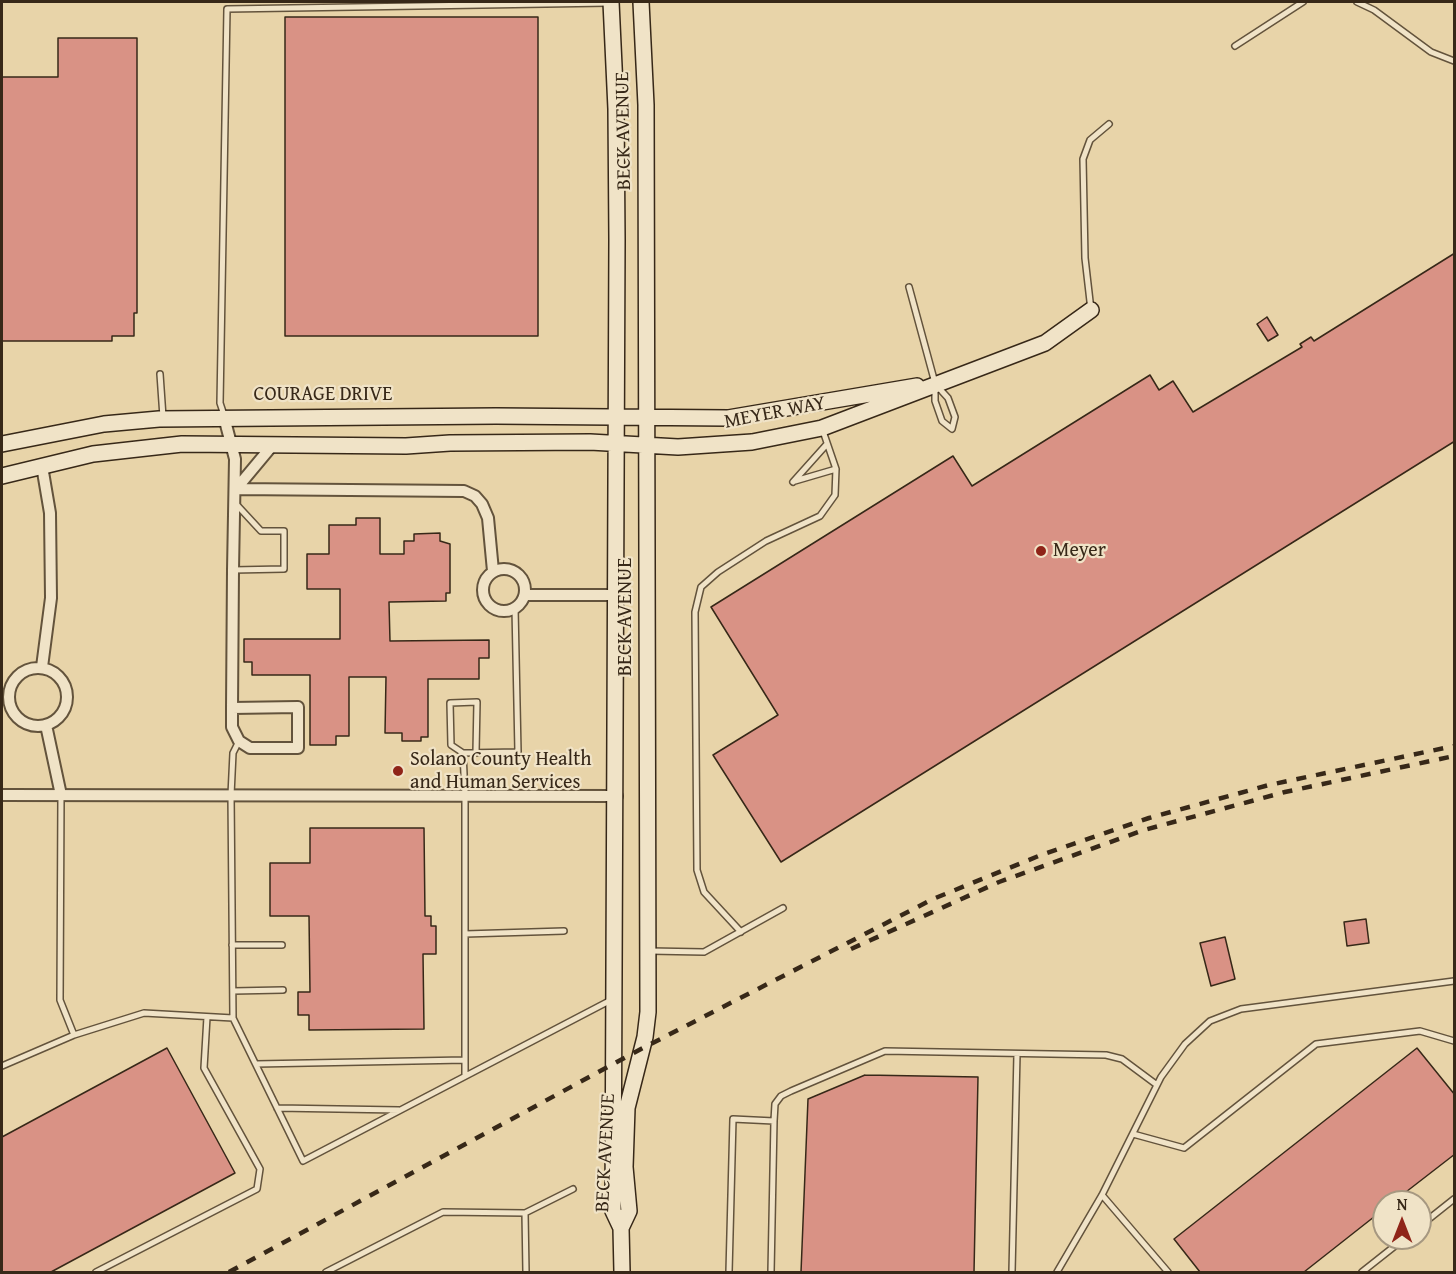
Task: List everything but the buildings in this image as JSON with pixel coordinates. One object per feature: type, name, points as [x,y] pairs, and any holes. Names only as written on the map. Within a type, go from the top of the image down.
[{"type":"street","name":"BECK AVENUE","points":[[611,2],[616,109],[617,796],[614,1211],[621,1228],[622,1272]]},
{"type":"street","name":"BECK AVENUE","points":[[621,1228],[628,1211],[625,1167],[627,1108],[647,1026],[646,105],[641,2]]},
{"type":"street","name":"MEYER WAY","points":[[616,444],[647,446],[741,444],[822,428],[935,383],[1045,343],[1091,310]]},
{"type":"street","name":"MEYER WAY","points":[[647,418],[728,418],[935,383]]},
{"type":"street","name":"COURAGE DRIVE","points":[[2,444],[104,424],[163,419],[224,417],[647,418]]},
{"type":"street","points":[[224,417],[235,459],[236,489],[233,570],[232,708],[232,727],[239,741],[250,748],[298,748],[298,707],[232,708]]},
{"type":"street","points":[[2,476],[93,454],[182,444],[271,447],[406,446],[450,443],[616,444]]},
{"type":"street","points":[[236,489],[271,447]]},
{"type":"street","points":[[42,466],[50,513],[51,598],[42,667]]},
{"type":"street","points":[[236,489],[464,491],[475,496],[482,504],[488,518],[493,571]]},
{"type":"street","points":[[507,568],[520,575],[524,581],[525,595],[515,608],[509,611],[496,609],[486,601],[484,581],[493,571],[507,568]]},
{"type":"street","points":[[525,595],[616,595]]},
{"type":"street","points":[[42,667],[53,670],[62,678],[67,688],[68,700],[57,720],[46,725],[35,726],[24,723],[15,715],[10,705],[9,693],[12,682],[20,673],[30,668],[42,667]]},
{"type":"street","points":[[46,725],[61,795]]},
{"type":"street","points":[[2,795],[617,796]]},
{"type":"lane","points":[[224,417],[220,403],[227,9],[611,2]]},
{"type":"lane","points":[[1235,46],[1303,2]]},
{"type":"lane","points":[[1357,2],[1374,10],[1431,52],[1455,61]]},
{"type":"lane","points":[[1091,310],[1084,258],[1083,159],[1090,140],[1109,124]]},
{"type":"lane","points":[[909,287],[935,383],[935,400],[942,421],[952,429],[955,417],[948,398],[935,383]]},
{"type":"lane","points":[[160,374],[163,419]]},
{"type":"lane","points":[[741,932],[704,892],[697,870],[695,612],[701,587],[718,572],[766,542],[820,516],[835,495],[836,469],[822,428]]},
{"type":"lane","points":[[827,444],[793,482],[836,469]]},
{"type":"lane","points":[[233,570],[284,569],[284,531],[261,531],[236,504]]},
{"type":"lane","points":[[476,752],[477,702],[450,703],[451,745],[463,753],[518,752],[515,608]]},
{"type":"lane","points":[[239,741],[233,753],[231,795],[233,1018],[303,1161],[614,998]]},
{"type":"lane","points":[[463,753],[465,1076]]},
{"type":"lane","points":[[61,795],[60,1000],[74,1035]]},
{"type":"lane","points":[[648,951],[704,952],[783,908]]},
{"type":"lane","points":[[465,934],[564,932]]},
{"type":"lane","points":[[232,945],[282,945]]},
{"type":"lane","points":[[1058,1272],[1102,1195],[1157,1085],[1185,1044],[1210,1021],[1242,1009],[1455,981]]},
{"type":"lane","points":[[233,991],[283,990]]},
{"type":"lane","points":[[2,1066],[74,1035],[144,1013],[233,1018]]},
{"type":"lane","points":[[96,1272],[257,1189],[260,1169],[204,1068],[207,1017]]},
{"type":"lane","points":[[1133,1134],[1184,1149],[1316,1044],[1420,1031],[1455,1041]]},
{"type":"lane","points":[[771,1272],[774,1121],[775,1104],[781,1095],[885,1051],[1106,1055],[1122,1059],[1157,1085]]},
{"type":"lane","points":[[1012,1272],[1017,1054]]},
{"type":"lane","points":[[256,1064],[465,1060]]},
{"type":"lane","points":[[277,1108],[401,1110]]},
{"type":"lane","points":[[729,1272],[733,1119],[774,1121]]},
{"type":"lane","points":[[326,1272],[443,1212],[525,1214],[573,1190]]},
{"type":"lane","points":[[1102,1195],[1168,1272]]},
{"type":"lane","points":[[1432,1217],[1455,1199]]},
{"type":"lane","points":[[525,1214],[526,1272]]},
{"type":"lane","points":[[1362,1272],[1390,1250]]},
{"type":"railway","points":[[229,1272],[641,1049],[933,899],[1041,855],[1149,818],[1269,785],[1454,746]]},
{"type":"railway","points":[[851,949],[999,882],[1144,830],[1285,792],[1454,756]]},
{"type":"place","name":"Meyer","points":[[1041,551]]},
{"type":"place","name":"Solano County Health and Human Services","points":[[398,771]]}]
